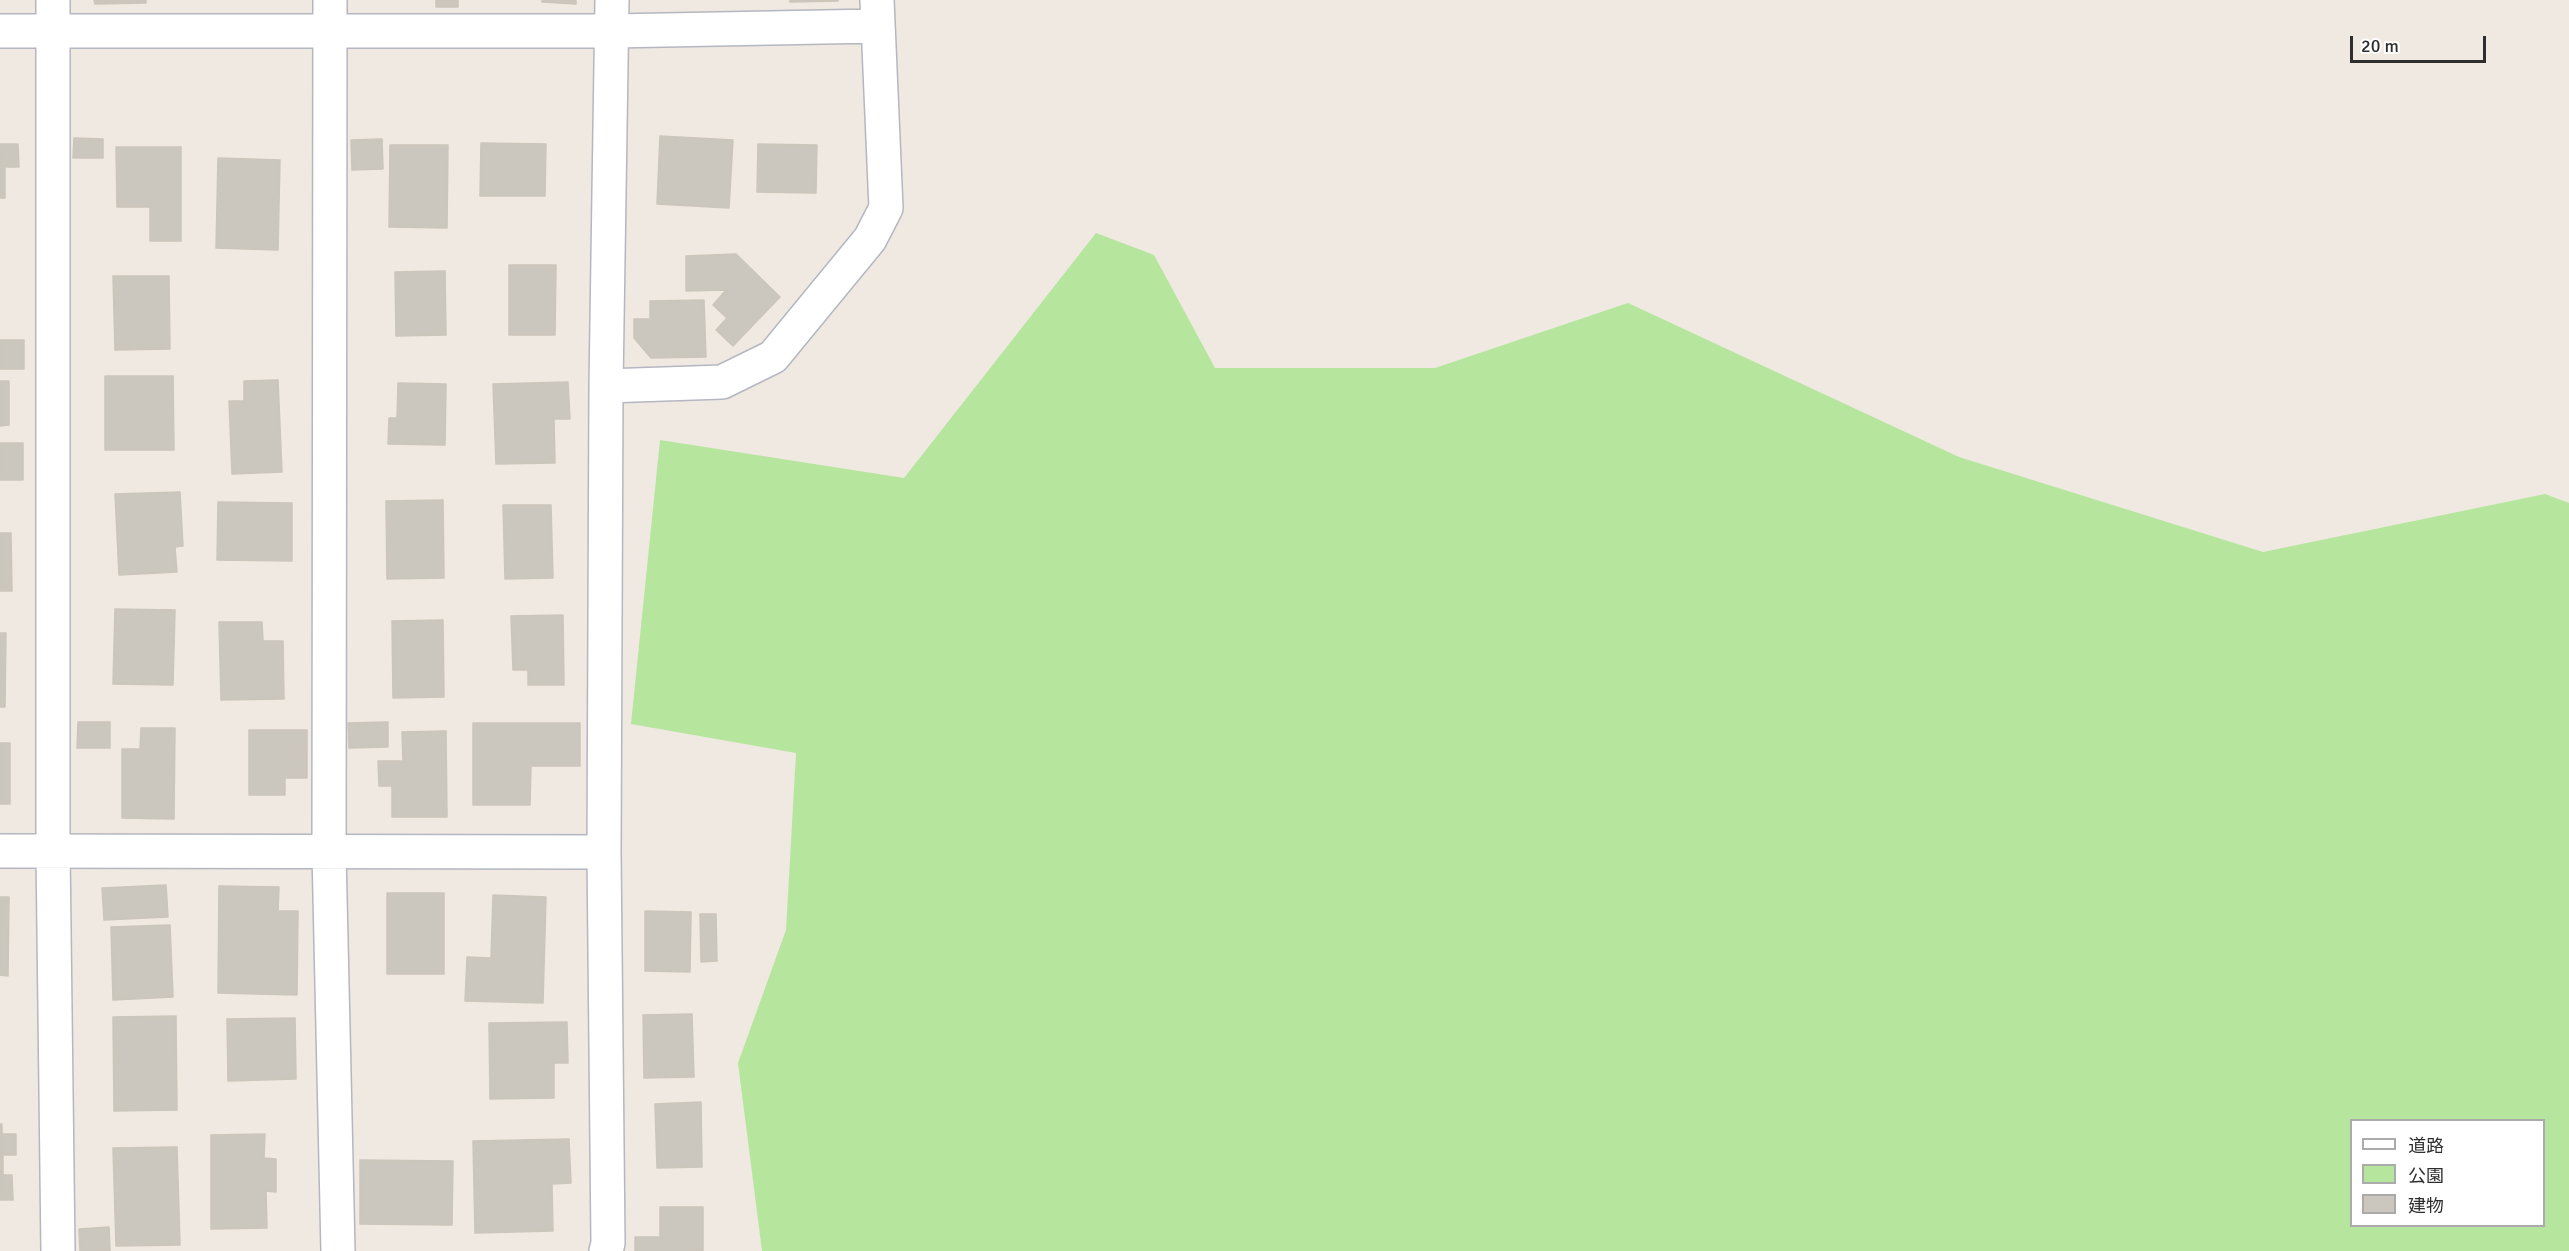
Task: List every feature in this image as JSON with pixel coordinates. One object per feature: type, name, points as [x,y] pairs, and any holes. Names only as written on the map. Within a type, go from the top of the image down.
[{"type":"street","points":[[0,31],[53,15],[876,13],[886,208],[870,239],[773,357],[722,382],[606,386]]},
{"type":"street","points":[[53,15],[53,851],[58,1251]]},
{"type":"street","points":[[330,15],[329,852],[338,1251]]},
{"type":"street","points":[[606,1251],[608,1243],[604,852],[606,386],[612,15]]},
{"type":"street","points":[[0,851],[604,852]]},
{"type":"green space","points":[[1096,233],[1154,255],[1215,368],[1435,368],[1628,303],[1959,457],[2263,552],[2545,494],[2569,503],[2569,1251],[762,1251],[738,1063],[786,930],[796,753],[631,724],[660,440],[904,478]]},
{"type":"building","points":[[94,0],[146,0],[146,3],[95,4]]},
{"type":"building","points":[[436,0],[458,0],[458,7],[436,7]]},
{"type":"building","points":[[542,0],[576,0],[576,4],[542,2]]},
{"type":"building","points":[[790,0],[838,0],[838,1],[790,2]]},
{"type":"building","points":[[660,136],[733,140],[729,208],[657,204]]},
{"type":"building","points":[[74,138],[103,139],[103,158],[73,158]]},
{"type":"building","points":[[382,139],[383,169],[352,170],[351,140]]},
{"type":"building","points":[[481,143],[546,144],[545,196],[480,196]]},
{"type":"building","points":[[0,144],[18,144],[19,167],[5,167],[5,198],[0,198]]},
{"type":"building","points":[[758,144],[817,145],[816,193],[757,192]]},
{"type":"building","points":[[390,145],[448,145],[447,228],[389,227]]},
{"type":"building","points":[[116,147],[181,147],[181,241],[150,241],[150,207],[117,207]]},
{"type":"building","points":[[218,158],[280,160],[278,250],[216,248]]},
{"type":"building","points":[[736,254],[780,297],[733,346],[716,330],[727,318],[713,305],[726,290],[686,291],[686,256]]},
{"type":"building","points":[[509,265],[556,265],[555,335],[509,335]]},
{"type":"building","points":[[445,271],[446,335],[396,336],[395,272]]},
{"type":"building","points":[[113,276],[169,276],[170,349],[115,350]]},
{"type":"building","points":[[704,300],[706,357],[651,358],[634,338],[634,319],[650,319],[650,301]]},
{"type":"building","points":[[0,340],[24,340],[24,369],[0,369]]},
{"type":"building","points":[[105,376],[173,376],[174,450],[105,450]]},
{"type":"building","points":[[278,380],[282,472],[232,474],[229,401],[244,401],[244,381]]},
{"type":"building","points":[[0,381],[9,381],[9,425],[0,426]]},
{"type":"building","points":[[568,382],[570,419],[554,419],[555,463],[496,464],[493,384]]},
{"type":"building","points":[[398,383],[446,384],[445,445],[388,444],[389,418],[397,418]]},
{"type":"building","points":[[0,443],[23,443],[23,480],[0,480]]},
{"type":"building","points":[[180,492],[183,546],[175,547],[177,572],[119,575],[115,494]]},
{"type":"building","points":[[443,500],[444,578],[387,579],[386,501]]},
{"type":"building","points":[[218,502],[292,503],[292,561],[217,560]]},
{"type":"building","points":[[503,505],[551,505],[553,578],[505,579]]},
{"type":"building","points":[[0,533],[11,533],[12,591],[0,591]]},
{"type":"building","points":[[115,609],[175,610],[173,685],[113,684]]},
{"type":"building","points":[[563,615],[564,685],[528,685],[528,670],[513,670],[511,616]]},
{"type":"building","points":[[443,620],[444,697],[393,698],[392,621]]},
{"type":"building","points":[[219,622],[262,622],[263,641],[283,641],[284,699],[221,700]]},
{"type":"building","points":[[0,633],[6,633],[5,707],[0,707]]},
{"type":"building","points":[[78,722],[110,722],[110,748],[77,748]]},
{"type":"building","points":[[388,722],[388,747],[349,748],[348,723]]},
{"type":"building","points":[[473,723],[580,723],[580,766],[531,766],[530,805],[473,805]]},
{"type":"building","points":[[141,728],[175,728],[174,819],[122,818],[122,749],[140,749]]},
{"type":"building","points":[[249,730],[307,730],[307,778],[285,778],[285,795],[249,795]]},
{"type":"building","points":[[446,731],[447,817],[392,817],[392,786],[379,786],[378,761],[403,761],[402,732]]},
{"type":"building","points":[[0,743],[10,743],[10,804],[0,804]]},
{"type":"building","points":[[166,885],[168,917],[104,920],[102,888]]},
{"type":"building","points":[[219,886],[279,887],[278,911],[298,911],[297,995],[218,993]]},
{"type":"building","points":[[387,893],[444,893],[444,974],[387,974]]},
{"type":"building","points":[[493,895],[546,897],[543,1003],[465,1001],[467,957],[491,958]]},
{"type":"building","points":[[0,897],[9,897],[8,976],[0,975]]},
{"type":"building","points":[[645,911],[691,912],[690,972],[645,971]]},
{"type":"building","points":[[700,914],[716,914],[717,961],[701,962]]},
{"type":"building","points":[[170,925],[173,997],[113,1000],[111,927]]},
{"type":"building","points":[[692,1014],[694,1077],[644,1078],[643,1015]]},
{"type":"building","points":[[176,1016],[177,1110],[114,1111],[113,1017]]},
{"type":"building","points":[[295,1018],[296,1079],[228,1081],[227,1019]]},
{"type":"building","points":[[567,1022],[568,1063],[554,1063],[554,1098],[490,1099],[489,1023]]},
{"type":"building","points":[[701,1102],[702,1167],[657,1168],[655,1104]]},
{"type":"building","points":[[0,1124],[2,1124],[2,1134],[16,1134],[16,1155],[3,1155],[3,1175],[12,1175],[13,1200],[0,1200]]},
{"type":"building","points":[[265,1134],[264,1158],[276,1159],[276,1192],[266,1191],[267,1228],[211,1229],[211,1135]]},
{"type":"building","points":[[569,1139],[571,1183],[552,1184],[553,1231],[475,1233],[473,1141]]},
{"type":"building","points":[[177,1147],[180,1245],[116,1246],[113,1148]]},
{"type":"building","points":[[360,1160],[453,1161],[452,1225],[360,1224]]},
{"type":"building","points":[[660,1207],[703,1207],[703,1251],[635,1251],[635,1237],[660,1237]]},
{"type":"building","points":[[109,1227],[110,1251],[80,1251],[79,1229]]}]
